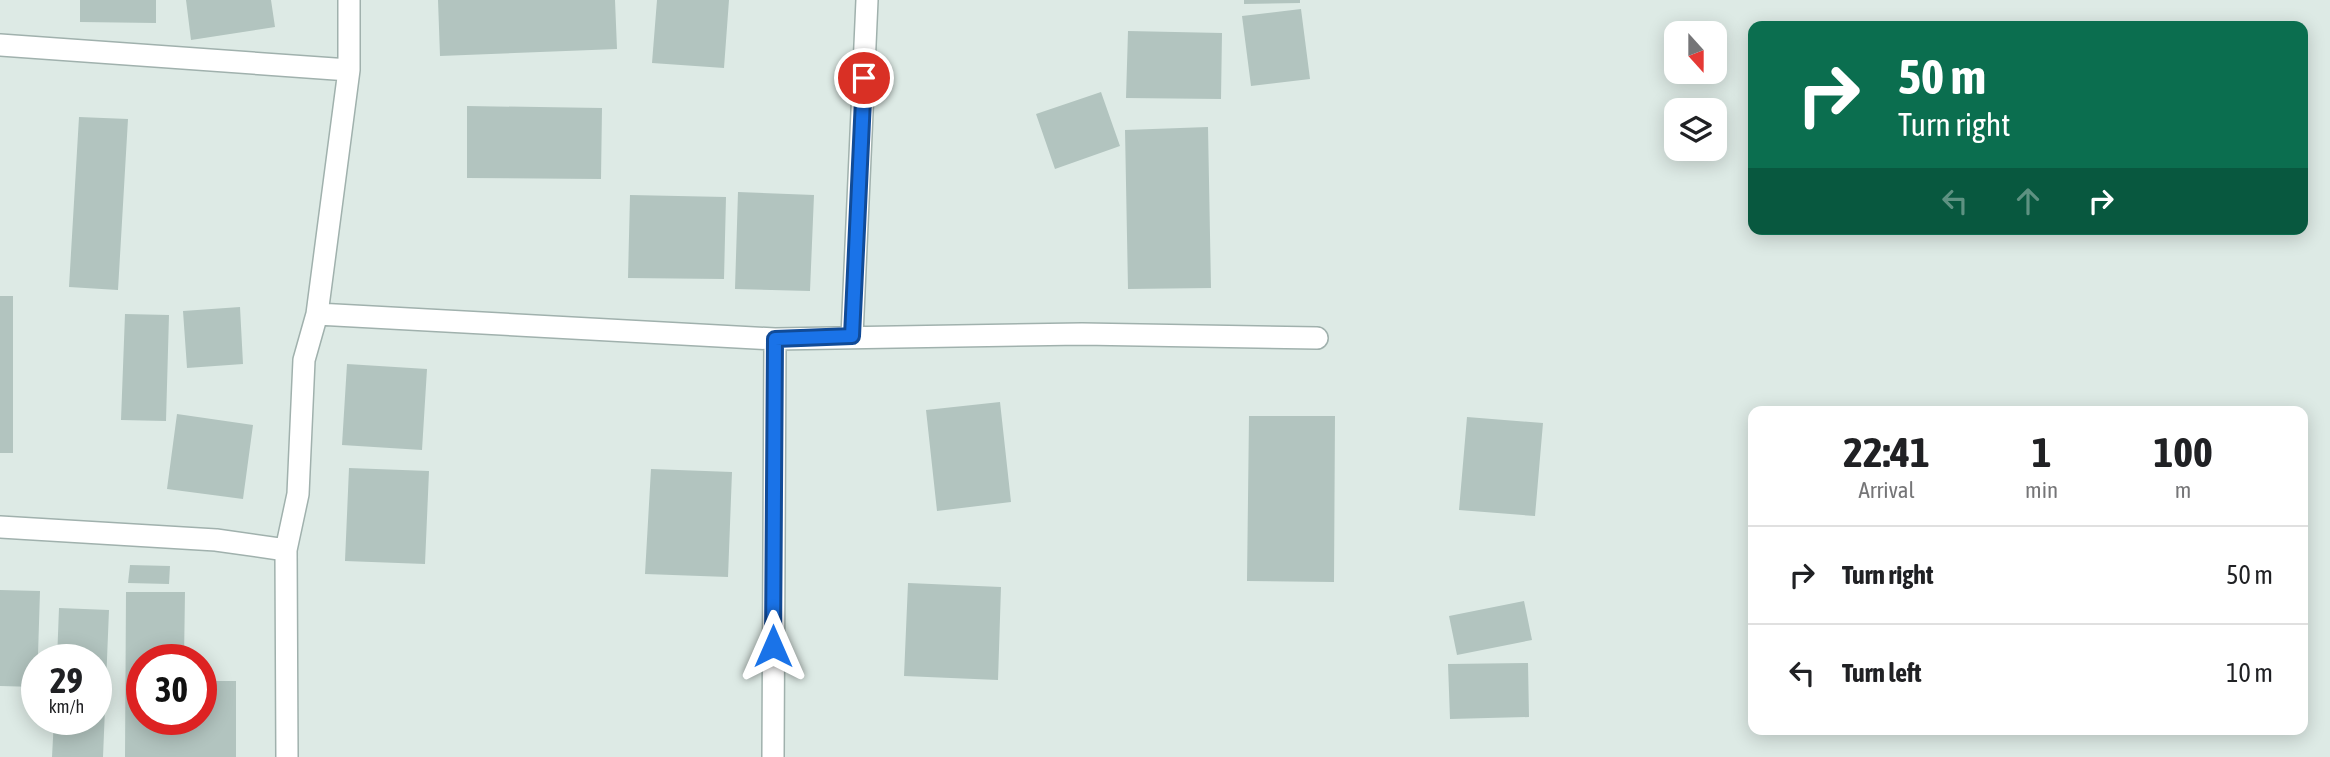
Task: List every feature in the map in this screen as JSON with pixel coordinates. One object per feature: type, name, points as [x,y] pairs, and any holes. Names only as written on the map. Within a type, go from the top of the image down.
[{"type":"street","points":[[287,757],[286,550],[298,494],[304,360],[317,314],[349,70],[349,0]]},
{"type":"street","points":[[852,336],[867,0]]},
{"type":"street","points":[[0,45],[349,70]]},
{"type":"street","points":[[317,314],[775,339],[1082,334],[1317,338]]},
{"type":"street","points":[[773,757],[775,339]]},
{"type":"street","points":[[0,527],[216,540],[286,550]]},
{"type":"building","points":[[80,0],[156,0],[156,23],[80,22]]},
{"type":"building","points":[[186,0],[271,0],[275,27],[191,40]]},
{"type":"building","points":[[438,0],[615,0],[617,49],[440,56]]},
{"type":"building","points":[[657,0],[729,0],[724,68],[652,63]]},
{"type":"building","points":[[1244,0],[1300,0],[1300,3],[1244,4]]},
{"type":"building","points":[[1301,9],[1310,79],[1251,86],[1242,16]]},
{"type":"building","points":[[1128,31],[1222,33],[1221,99],[1126,98]]},
{"type":"building","points":[[1101,92],[1120,146],[1055,169],[1036,114]]},
{"type":"building","points":[[467,106],[602,108],[601,179],[467,178]]},
{"type":"building","points":[[79,117],[128,119],[118,290],[69,287]]},
{"type":"building","points":[[1208,127],[1211,288],[1128,289],[1125,130]]},
{"type":"building","points":[[738,192],[814,195],[810,291],[735,289]]},
{"type":"building","points":[[630,195],[726,197],[724,279],[628,278]]},
{"type":"building","points":[[0,296],[13,296],[13,453],[0,453]]},
{"type":"building","points":[[240,307],[243,364],[187,368],[183,311]]},
{"type":"building","points":[[125,314],[169,315],[166,421],[121,420]]},
{"type":"building","points":[[347,364],[427,369],[422,450],[342,445]]},
{"type":"building","points":[[1000,402],[1011,502],[937,511],[926,410]]},
{"type":"building","points":[[177,414],[253,425],[243,499],[167,489]]},
{"type":"building","points":[[1249,416],[1335,416],[1334,582],[1247,581]]},
{"type":"building","points":[[1467,417],[1543,423],[1535,516],[1459,510]]},
{"type":"building","points":[[349,468],[429,471],[425,564],[345,561]]},
{"type":"building","points":[[651,469],[732,472],[728,577],[645,574]]},
{"type":"building","points":[[130,565],[170,566],[169,584],[128,583]]},
{"type":"building","points":[[908,583],[1001,587],[998,680],[904,676]]},
{"type":"building","points":[[0,590],[40,591],[38,644],[21,644],[21,687],[0,686]]},
{"type":"building","points":[[126,592],[185,592],[184,644],[126,644],[126,735],[217,735],[217,681],[236,681],[236,757],[125,757]]},
{"type":"building","points":[[1524,601],[1532,640],[1457,655],[1449,616]]},
{"type":"building","points":[[59,608],[109,610],[108,644],[58,644]]},
{"type":"building","points":[[1528,663],[1529,717],[1450,719],[1448,664]]},
{"type":"building","points":[[53,735],[104,735],[103,757],[52,757]]},
{"type":"route","points":[[773,646],[775,339],[852,336],[864,78]]}]
